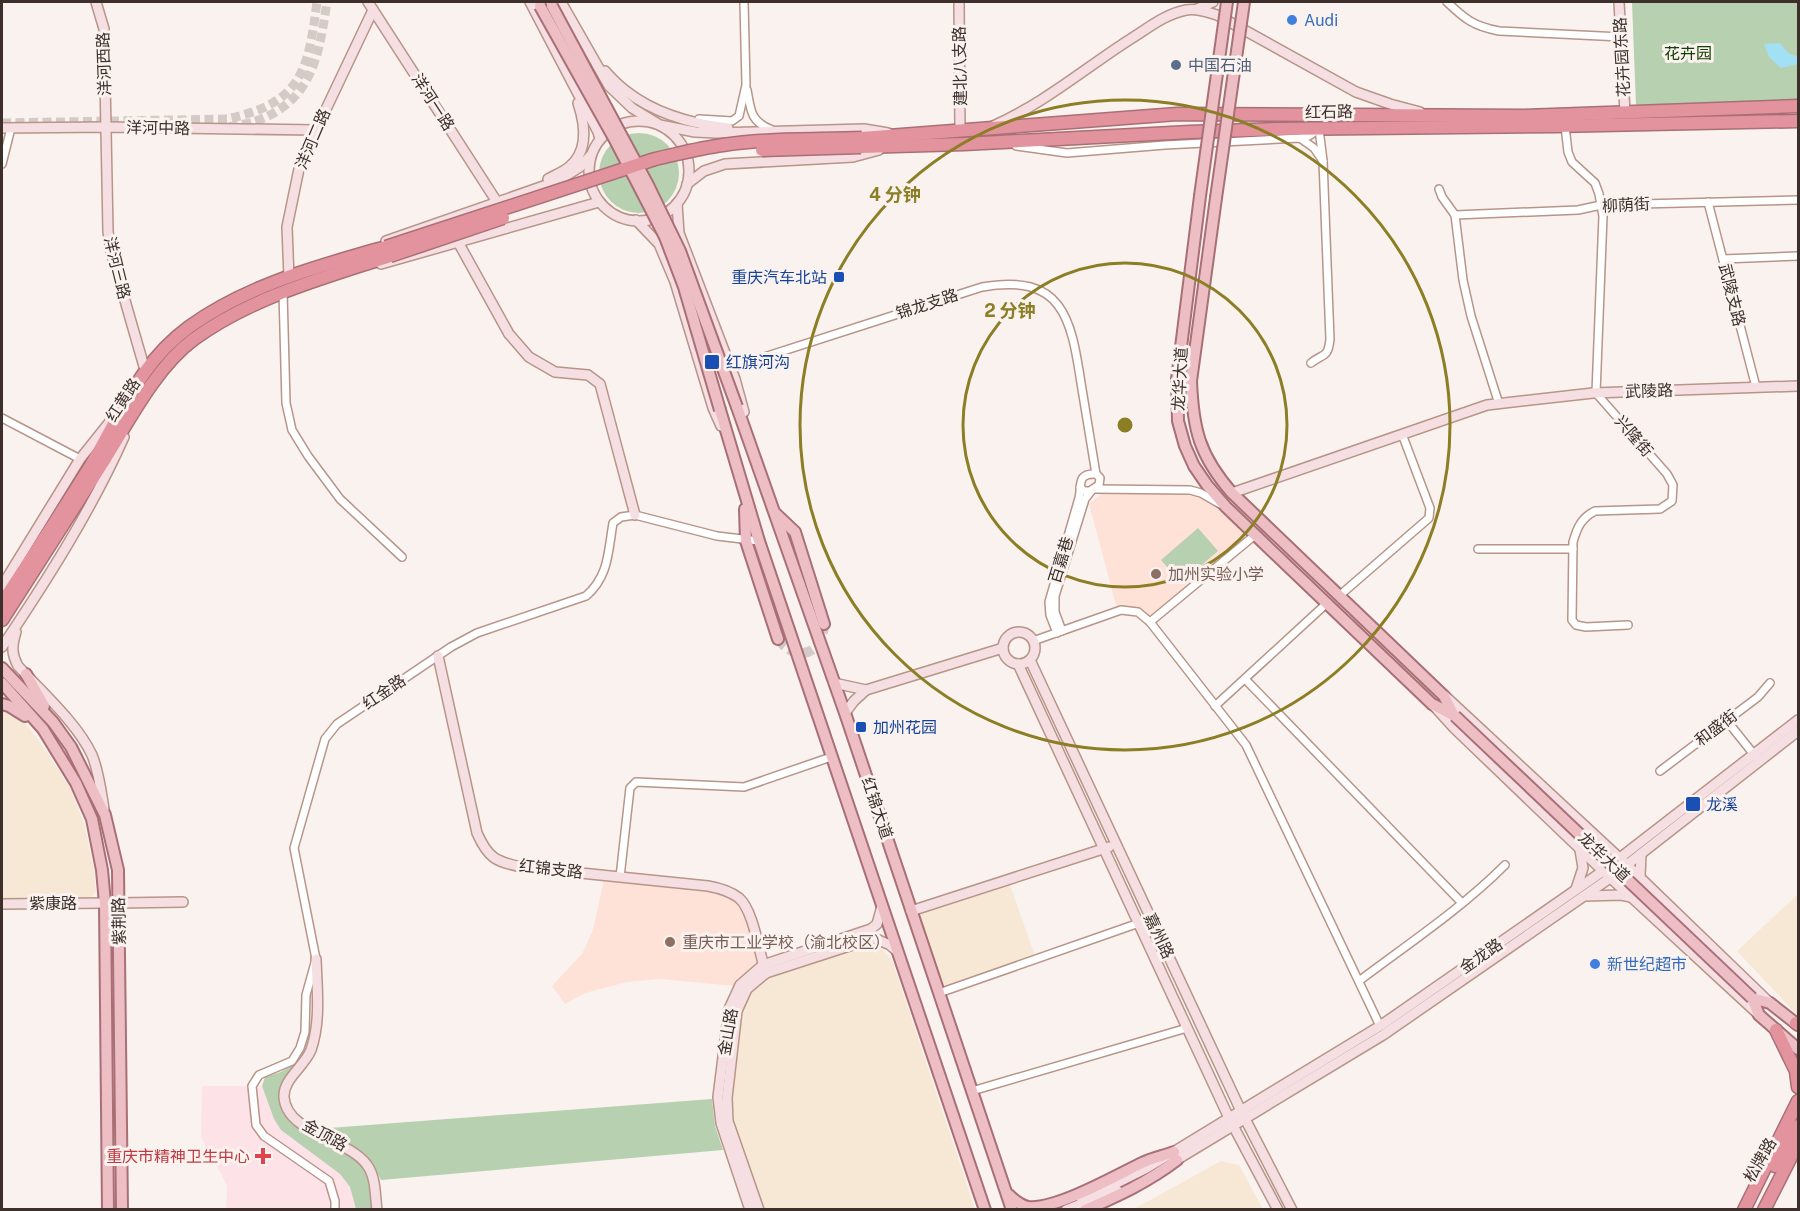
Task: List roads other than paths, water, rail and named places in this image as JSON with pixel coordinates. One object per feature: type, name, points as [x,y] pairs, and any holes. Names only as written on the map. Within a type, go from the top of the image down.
[{"type":"highway","name":"红石路","points":[[898,141],[960,131],[1177,114],[1523,116],[1798,106]]},
{"type":"highway","name":"红石路","points":[[336,267],[657,167],[728,152],[898,141],[992,143],[1190,132],[1798,121]]},
{"type":"highway","name":"红黄路","points":[[2,620],[120,408],[145,370],[188,328],[214,311],[251,292],[289,278],[336,267]]},
{"type":"highway","name":"红黄路","points":[[2,603],[89,466],[136,410],[164,369],[192,340],[256,303],[336,267]]},
{"type":"highway","points":[[1744,1209],[1797,1103],[1796,1071],[1776,1030]]},
{"type":"highway","name":"松牌路","points":[[1751,1209],[1798,1126]]},
{"type":"highway","name":"松牌路","points":[[1764,1209],[1798,1143]]},
{"type":"highway","points":[[1771,1209],[1798,1156]]},
{"type":"main road","name":"洋河西路","points":[[96,2],[104,29],[106,127]]},
{"type":"main road","name":"建北八支路","points":[[959,2],[960,131]]},
{"type":"main road","points":[[1197,9],[1213,2]]},
{"type":"main road","name":"龙华大道","points":[[1227,2],[1177,379],[1178,421],[1194,466],[1226,507],[1326,604],[1432,704],[1455,716],[1752,998],[1759,1015],[1798,1049]]},
{"type":"main road","name":"龙华大道","points":[[1244,2],[1193,357],[1192,409],[1197,434],[1204,455],[1217,476],[1232,493],[1444,696],[1455,716]]},
{"type":"main road","name":"花卉园东路","points":[[1619,2],[1625,113]]},
{"type":"main road","points":[[545,3],[597,64],[626,91],[651,106],[676,116],[711,126],[748,131]]},
{"type":"main road","points":[[524,193],[569,167],[578,158],[585,131],[583,118],[545,3]]},
{"type":"main road","name":"红锦大道","points":[[545,3],[638,164],[680,251],[756,458],[845,713],[1012,1209]]},
{"type":"main road","name":"红锦大道","points":[[545,3],[665,237],[684,287],[759,541],[982,1206]]},
{"type":"main road","name":"洋河二路","points":[[289,278],[287,227],[300,164],[371,5]]},
{"type":"main road","name":"洋河一路","points":[[371,5],[497,202]]},
{"type":"main road","name":"红石路","points":[[986,129],[1046,99],[1113,50],[1163,18],[1186,10],[1197,9],[1226,20],[1356,92],[1430,115]]},
{"type":"main road","points":[[591,154],[589,177],[594,193],[599,202],[611,213],[627,220],[647,220],[664,214],[676,204],[687,184],[689,174],[687,156],[679,141],[660,125],[633,108],[609,86],[597,64]]},
{"type":"main road","points":[[570,77],[600,139]]},
{"type":"main road","points":[[336,267],[385,241],[570,175],[580,167],[600,139],[612,128],[629,122],[646,121],[695,132],[864,129],[898,141]]},
{"type":"main road","name":"洋河三路","points":[[106,127],[108,231],[111,252],[145,370]]},
{"type":"main road","name":"洋河中路","points":[[6,128],[315,130]]},
{"type":"main road","points":[[687,184],[704,171],[725,164],[853,157],[898,141]]},
{"type":"main road","points":[[336,267],[394,261],[599,202]]},
{"type":"main road","points":[[676,204],[679,233],[730,368],[756,458]]},
{"type":"main road","points":[[636,220],[659,244],[675,282],[713,408],[734,452]]},
{"type":"main road","points":[[458,242],[509,334],[529,357],[555,372],[588,375],[600,384],[635,515]]},
{"type":"main road","name":"武陵路","points":[[1232,493],[1487,405],[1596,393],[1798,386]]},
{"type":"main road","points":[[2,647],[49,576],[89,507],[136,410]]},
{"type":"main road","points":[[2,578],[89,466]]},
{"type":"main road","points":[[745,494],[746,541],[778,639]]},
{"type":"main road","points":[[774,512],[795,532],[824,624]]},
{"type":"main road","points":[[2,586],[32,540]]},
{"type":"main road","points":[[19,621],[12,648],[13,657],[73,725],[92,755],[105,814]]},
{"type":"main road","points":[[1016,633],[1026,634],[1033,641],[1035,651],[1030,660],[1018,664],[1006,658],[1003,648],[1006,638],[1016,633]]},
{"type":"main road","points":[[845,713],[854,700],[866,690],[1003,648]]},
{"type":"main road","name":"红锦支路","points":[[438,656],[477,833],[485,850],[503,863],[724,889],[739,898],[747,909],[764,969]]},
{"type":"main road","name":"嘉州路","points":[[1030,660],[1243,1116],[1292,1209]]},
{"type":"main road","name":"嘉州路","points":[[1018,664],[1187,1028],[1232,1122],[1278,1209]]},
{"type":"main road","name":"紫荆路","points":[[2,668],[53,722],[71,747],[105,814],[118,870],[122,1209]]},
{"type":"main road","points":[[26,674],[53,722]]},
{"type":"main road","points":[[834,683],[866,690]]},
{"type":"main road","name":"紫荆路","points":[[2,684],[43,729],[76,783],[92,819],[102,870],[105,903],[108,1209]]},
{"type":"main road","points":[[1444,696],[1640,877],[1770,1003]]},
{"type":"main road","points":[[2,704],[20,712],[43,729]]},
{"type":"main road","points":[[1432,704],[1606,874],[1759,1015]]},
{"type":"main road","name":"金龙路","points":[[1623,861],[1641,854],[1798,720]]},
{"type":"main road","name":"金龙路","points":[[1149,1171],[1383,1035],[1606,874],[1756,758],[1798,731]]},
{"type":"main road","points":[[911,911],[1116,844]]},
{"type":"main road","points":[[1579,848],[1583,868],[1579,893],[1633,898]]},
{"type":"main road","points":[[1640,877],[1641,854]]},
{"type":"main road","name":"金龙路","points":[[1243,1116],[1263,1098],[1380,1026],[1579,893]]},
{"type":"main road","points":[[119,903],[183,902]]},
{"type":"main road","name":"紫康路","points":[[2,903],[105,903]]},
{"type":"main road","points":[[882,906],[872,934],[898,952]]},
{"type":"main road","name":"金山路","points":[[750,1209],[721,1123],[718,1097],[729,1009],[741,985],[764,969],[872,934]]},
{"type":"main road","name":"金顶路","points":[[316,959],[318,1003],[316,1028],[310,1051],[301,1068],[289,1080],[284,1097],[288,1111],[299,1123],[355,1152],[368,1166],[374,1181],[377,1209]]},
{"type":"main road","name":"金山路","points":[[759,1209],[728,1121],[727,1098],[737,1011],[747,989],[764,969]]},
{"type":"main road","name":"龙华大道","points":[[1752,998],[1770,1003],[1798,1024]]},
{"type":"main road","points":[[1230,1088],[1243,1099],[1263,1098]]},
{"type":"main road","points":[[1005,1190],[1016,1203],[1029,1207],[1043,1206],[1107,1182],[1144,1162],[1175,1156]]},
{"type":"main road","points":[[1085,1209],[1114,1198],[1153,1178],[1175,1156]]},
{"type":"main road","points":[[1048,1209],[1149,1171]]},
{"type":"main road","points":[[1066,1209],[1110,1193],[1149,1171]]},
{"type":"street","points":[[744,2],[746,85],[752,116],[755,121],[772,130]]},
{"type":"street","points":[[1447,2],[1466,20],[1480,27],[1499,31],[1621,37]]},
{"type":"street","points":[[676,116],[727,121],[736,119],[741,110],[746,85]]},
{"type":"street","points":[[1565,126],[1568,152],[1572,162],[1595,183],[1603,216],[1596,393]]},
{"type":"street","points":[[2,164],[6,128]]},
{"type":"street","points":[[992,143],[1067,153],[1300,138],[1309,136],[1320,129],[1330,339],[1329,350],[1325,356],[1311,363]]},
{"type":"street","points":[[1300,138],[1314,148],[1323,161]]},
{"type":"street","points":[[1439,189],[1445,204],[1455,215],[1463,280],[1469,307],[1499,404]]},
{"type":"street","name":"柳荫街","points":[[1455,215],[1578,210],[1601,205],[1798,200]]},
{"type":"street","name":"武陵支路","points":[[1708,202],[1756,387]]},
{"type":"street","points":[[1722,259],[1798,256]]},
{"type":"street","name":"锦龙支路","points":[[730,368],[982,286],[1006,284],[1029,286],[1054,300],[1068,321],[1075,346],[1096,474]]},
{"type":"street","points":[[283,292],[286,403],[292,430],[340,499],[402,557]]},
{"type":"street","name":"兴隆街","points":[[1596,393],[1667,474],[1673,485],[1672,501],[1660,509],[1595,511],[1580,522],[1576,532],[1573,549],[1572,620],[1576,625],[1586,627],[1628,625]]},
{"type":"street","points":[[2,418],[89,466]]},
{"type":"street","points":[[1339,596],[1429,518],[1430,508],[1402,434]]},
{"type":"street","points":[[1093,490],[1100,481],[1096,474],[1090,474],[1082,478],[1080,487],[1086,491],[1190,490],[1206,495],[1226,507]]},
{"type":"street","name":"百嘉巷","points":[[1059,632],[1050,615],[1049,602],[1080,496],[1080,487]]},
{"type":"street","name":"百嘉巷","points":[[1059,632],[1054,612],[1055,596],[1084,499],[1093,490]]},
{"type":"street","points":[[635,515],[746,541],[759,541]]},
{"type":"street","name":"红金路","points":[[335,1209],[329,1181],[264,1136],[256,1125],[252,1086],[259,1075],[292,1061],[300,1048],[305,1032],[306,995],[316,959],[294,848],[325,739],[337,724],[438,656],[477,633],[586,596],[597,586],[604,574],[613,523],[621,517],[635,515]]},
{"type":"street","points":[[1150,622],[1255,535]]},
{"type":"street","points":[[1478,549],[1573,549]]},
{"type":"street","points":[[1215,706],[1326,604]]},
{"type":"street","points":[[1033,641],[1120,610],[1138,612],[1150,622],[1246,745],[1380,1026]]},
{"type":"street","points":[[1245,679],[1462,903]]},
{"type":"street","name":"和盛街","points":[[1660,771],[1758,697],[1770,683]]},
{"type":"street","points":[[1727,721],[1756,758]]},
{"type":"street","points":[[620,877],[630,788],[636,782],[744,787],[831,757]]},
{"type":"street","points":[[1359,981],[1462,903],[1487,883],[1504,865]]},
{"type":"street","points":[[939,993],[1139,923]]},
{"type":"street","points":[[972,1091],[1187,1028]]},
{"type":"water","points":[[1780,43],[1788,53],[1798,57],[1798,64],[1781,68],[1769,57],[1764,44]]},
{"type":"tunnel","points":[[2,123],[227,119],[252,112],[271,104],[286,93],[297,80],[310,47],[317,2]]},
{"type":"tunnel","points":[[229,127],[253,122],[275,112],[290,101],[301,88],[310,74],[316,57],[327,2]]},
{"type":"tunnel","points":[[778,639],[785,647],[793,651],[808,652],[819,643],[824,624]]},
{"type":"place","name":"Audi","points":[[1292,20]]},
{"type":"place","name":"中国石油","points":[[1176,65]]},
{"type":"place","name":"重庆汽车北站","points":[[839,277]]},
{"type":"place","name":"红旗河沟","points":[[712,362]]},
{"type":"place","name":"加州实验小学","points":[[1156,574]]},
{"type":"place","name":"加州花园","points":[[861,727]]},
{"type":"place","name":"龙溪","points":[[1693,804]]},
{"type":"place","name":"重庆市工业学校（渝北校区）","points":[[670,942]]},
{"type":"place","name":"新世纪超市","points":[[1595,964]]},
{"type":"place","name":"重庆市精神卫生中心","points":[[263,1156]]},
{"type":"park label","name":"花卉园","points":[[1688,53]]}]
